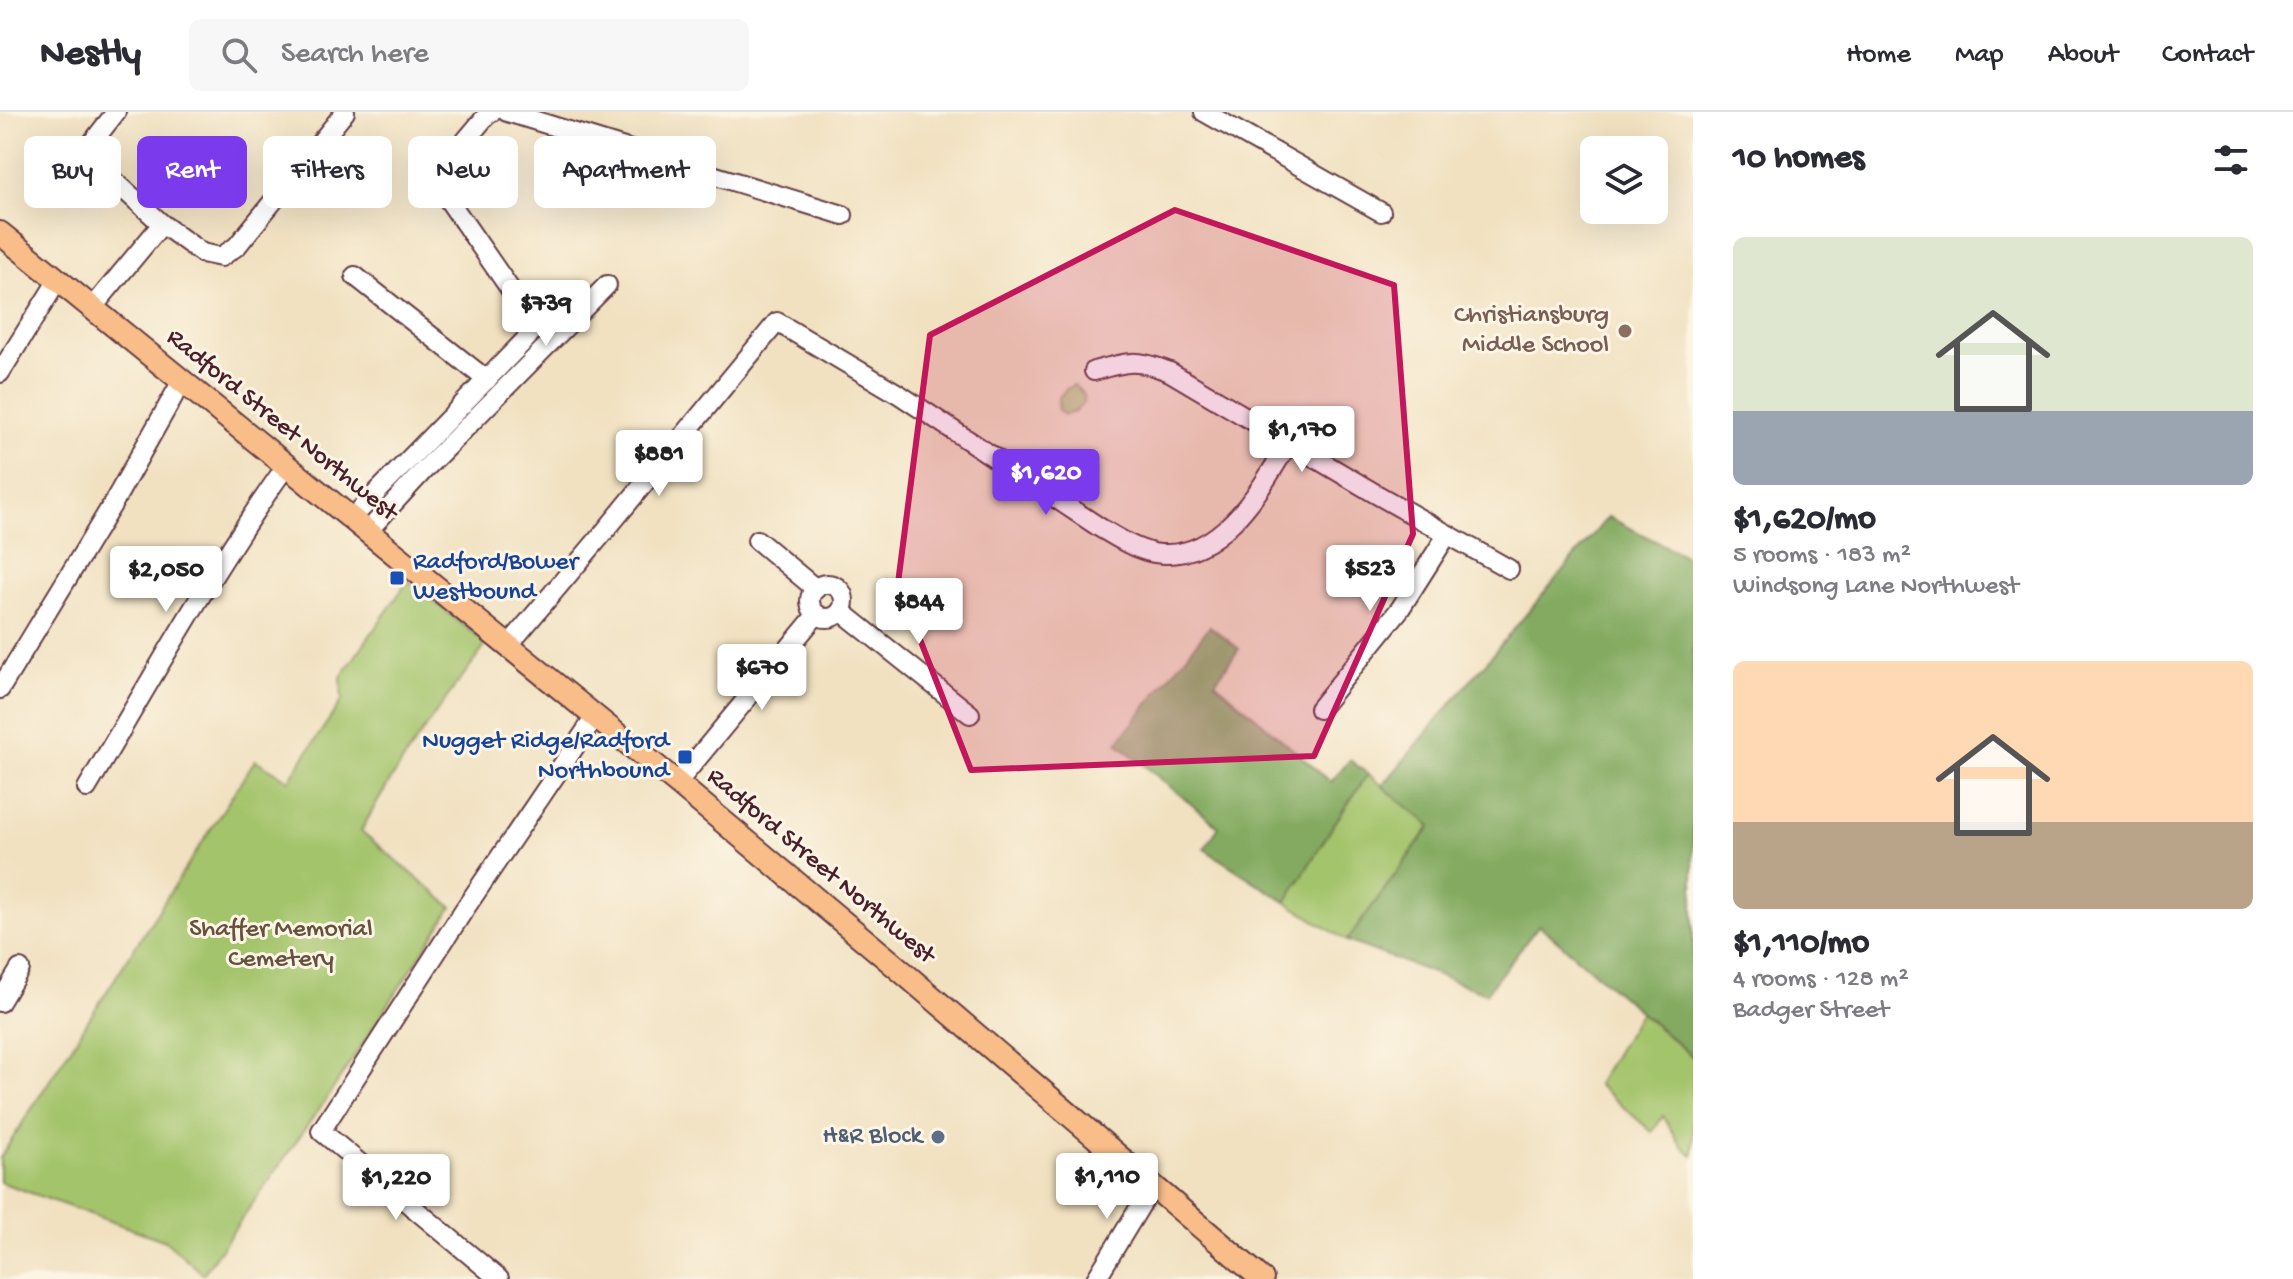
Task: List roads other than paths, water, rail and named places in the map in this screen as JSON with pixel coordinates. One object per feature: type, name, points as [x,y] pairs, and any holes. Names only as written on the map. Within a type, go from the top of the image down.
[{"type":"main road","name":"Radford Street Northwest","points":[[0,233],[677,783],[1262,1279]]},
{"type":"street","points":[[116,112],[91,144],[90,155],[97,165],[162,224],[202,253],[221,257],[237,246],[345,112]]},
{"type":"street","points":[[359,526],[534,328],[445,195],[441,179],[445,165],[492,112]]},
{"type":"street","points":[[507,112],[843,215]]},
{"type":"street","points":[[1204,112],[1381,212]]},
{"type":"street","points":[[93,307],[162,224]]},
{"type":"street","points":[[355,276],[487,380]]},
{"type":"street","points":[[0,373],[58,280]]},
{"type":"street","points":[[359,526],[424,470],[607,285]]},
{"type":"street","points":[[508,646],[777,322],[900,395],[1099,527],[1127,544],[1155,553],[1181,554],[1202,547],[1223,533],[1269,477],[1289,442]]},
{"type":"street","points":[[1094,371],[1122,363],[1146,363],[1170,372],[1509,569]]},
{"type":"street","points":[[0,689],[112,505],[182,381]]},
{"type":"street","points":[[87,788],[184,623],[248,520],[286,466]]},
{"type":"street","points":[[1319,709],[1400,609],[1447,535]]},
{"type":"street","points":[[757,540],[816,589]]},
{"type":"street","points":[[831,585],[840,591],[844,600],[841,611],[827,618],[817,614],[811,604],[812,593],[820,586],[831,585]]},
{"type":"street","points":[[841,611],[970,714]]},
{"type":"street","points":[[677,783],[817,614]]},
{"type":"street","points":[[499,1279],[321,1131],[464,910],[595,717]]},
{"type":"street","points":[[0,1002],[20,969]]},
{"type":"street","points":[[1096,1279],[1153,1185]]},
{"type":"place","name":"Christiansburg Middle School","points":[[1625,331]]},
{"type":"place","name":"Radford/Bower Westbound","points":[[397,578]]},
{"type":"place","name":"Nugget Ridge/Radford Northbound","points":[[685,757]]},
{"type":"place","name":"H&R Block","points":[[938,1137]]},
{"type":"park label","name":"Shaffer Memorial Cemetery","points":[[281,945]]}]
